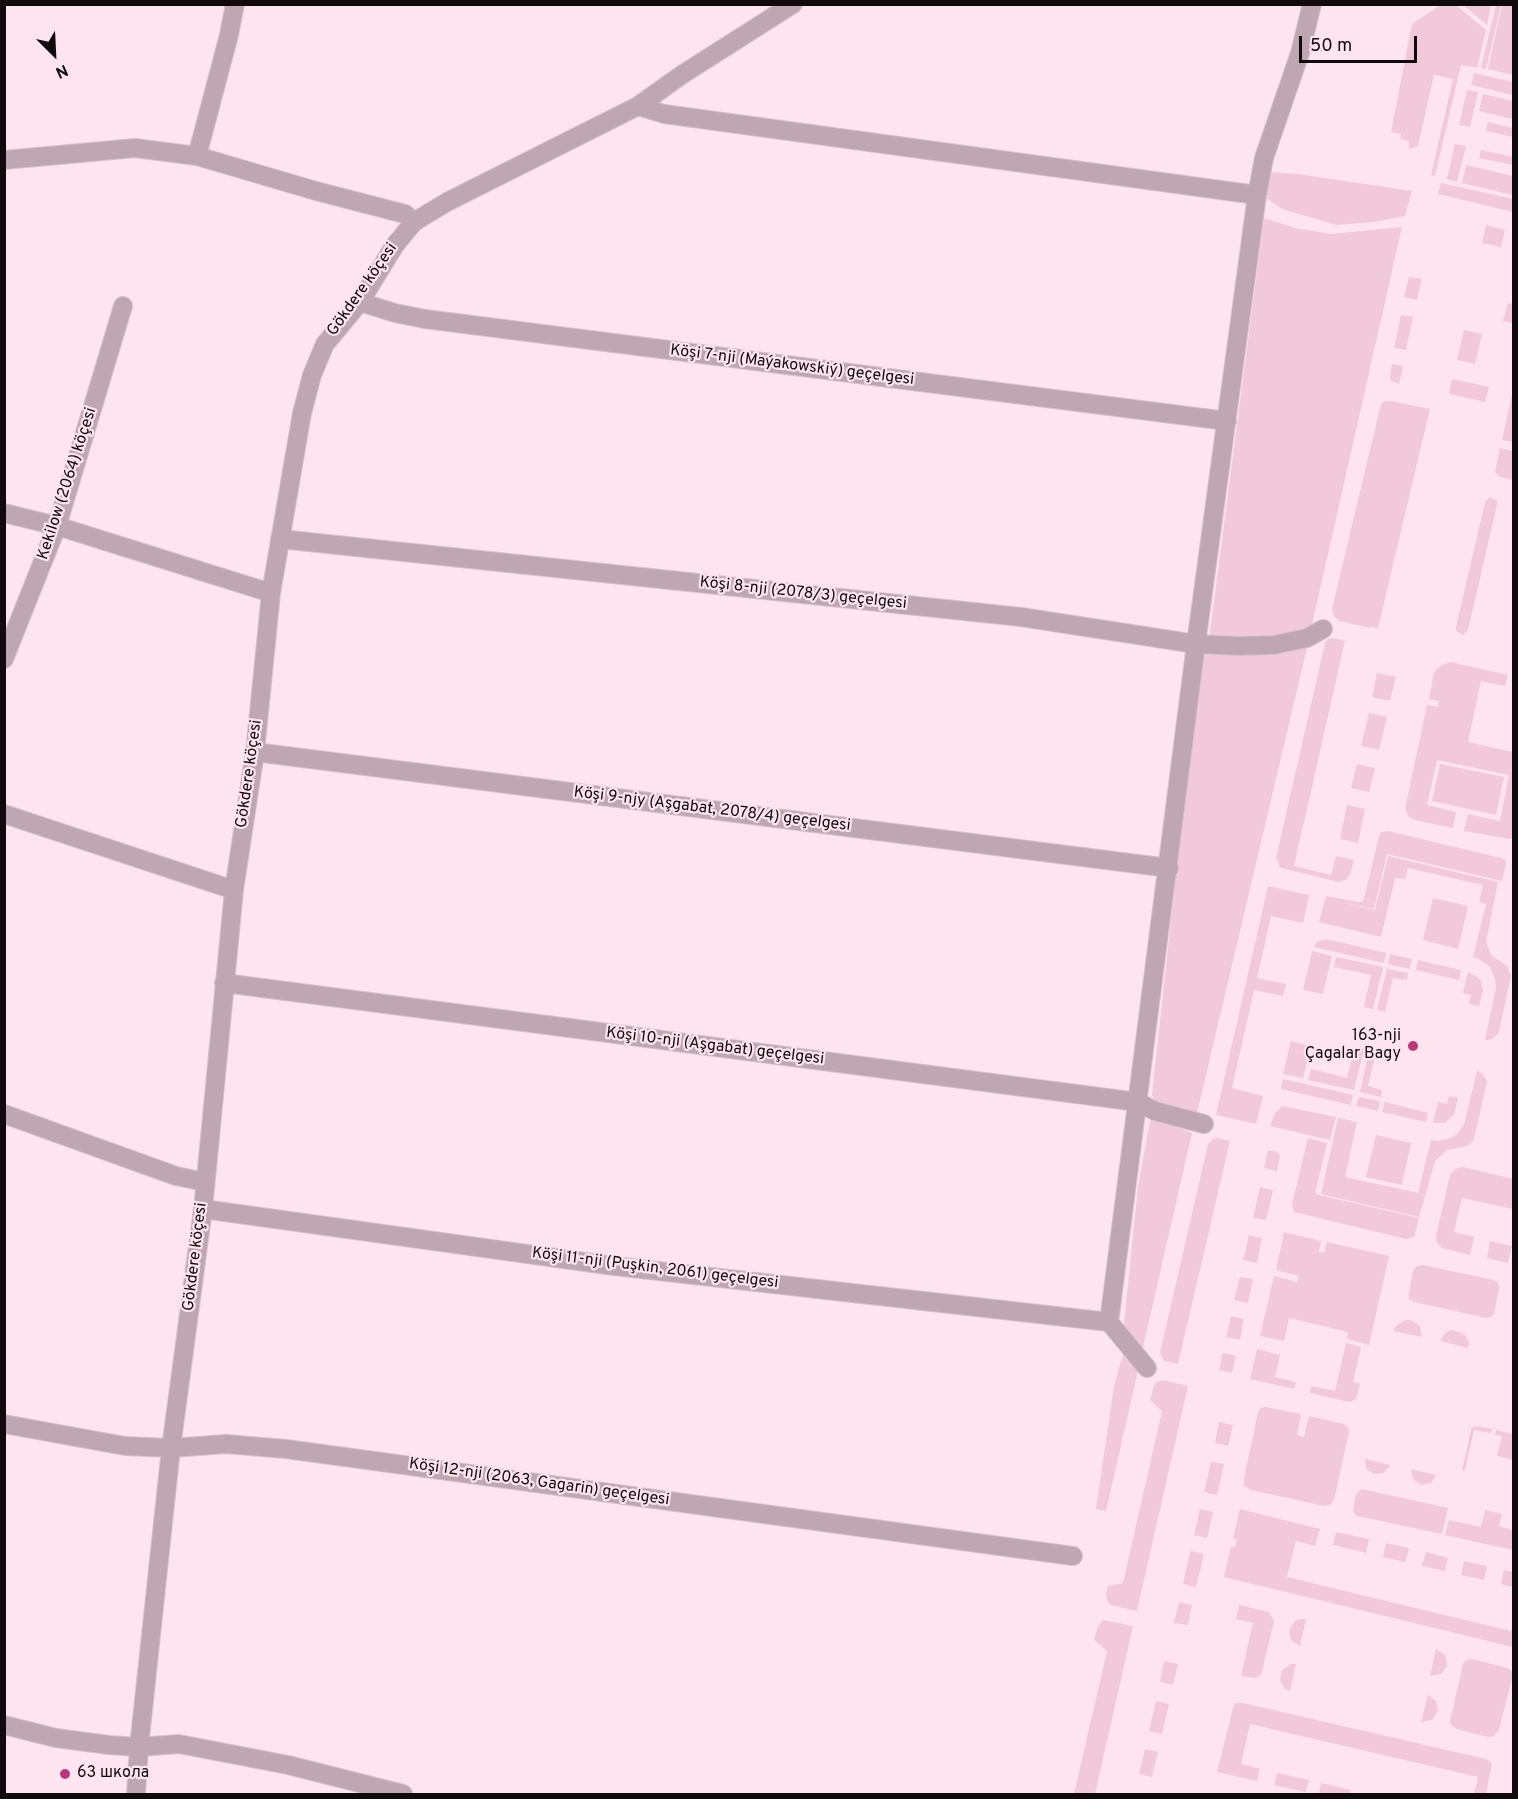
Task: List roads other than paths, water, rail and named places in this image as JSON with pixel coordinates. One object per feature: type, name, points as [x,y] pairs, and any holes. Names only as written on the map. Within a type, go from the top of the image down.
[{"type":"street","points":[[197,156],[235,4]]},
{"type":"street","name":"Gökdere köçesi","points":[[136,1794],[171,1448],[203,1209],[234,890],[255,752],[271,593],[302,413],[312,375],[325,344],[360,302],[395,245],[414,222],[447,202],[638,106],[793,4]]},
{"type":"street","points":[[1147,1368],[1109,1322],[1196,644],[1257,195],[1264,158],[1300,53],[1312,4]]},
{"type":"street","points":[[638,106],[664,114],[1257,195]]},
{"type":"street","points":[[4,160],[135,148],[197,156],[405,214],[414,222]]},
{"type":"street","name":"Köşi 7-nji (Maýakowskiý) geçelgesi","points":[[360,302],[425,320],[1227,421]]},
{"type":"street","name":"Kekilow (2064) köçesi","points":[[4,659],[57,526],[123,306]]},
{"type":"street","points":[[4,513],[57,526],[271,593]]},
{"type":"street","name":"Köşi 8-nji (2078/3) geçelgesi","points":[[280,539],[1021,617],[1196,644],[1274,645],[1306,638],[1323,629]]},
{"type":"street","name":"Köşi 9-njy (Aşgabat, 2078/4) geçelgesi","points":[[255,752],[1169,868]]},
{"type":"street","points":[[4,814],[234,890]]},
{"type":"street","name":"Köşi 10-nji (Aşgabat) geçelgesi","points":[[224,983],[1138,1102],[1155,1111],[1204,1124]]},
{"type":"street","points":[[4,1114],[176,1176],[205,1182]]},
{"type":"street","name":"Köşi 11-nji (Puşkin, 2061) geçelgesi","points":[[203,1209],[614,1266],[1109,1322]]},
{"type":"street","name":"Köşi 12-nji (2063, Gagarin) geçelgesi","points":[[4,1424],[125,1446],[171,1448],[226,1444],[286,1449],[1073,1556]]},
{"type":"street","points":[[4,1725],[56,1738],[109,1745],[139,1747],[180,1744],[288,1765],[403,1794]]},
{"type":"place","name":"163-nji Çagalar Bagy","points":[[1413,1046]]},
{"type":"place","name":"63 школа","points":[[65,1774]]}]
